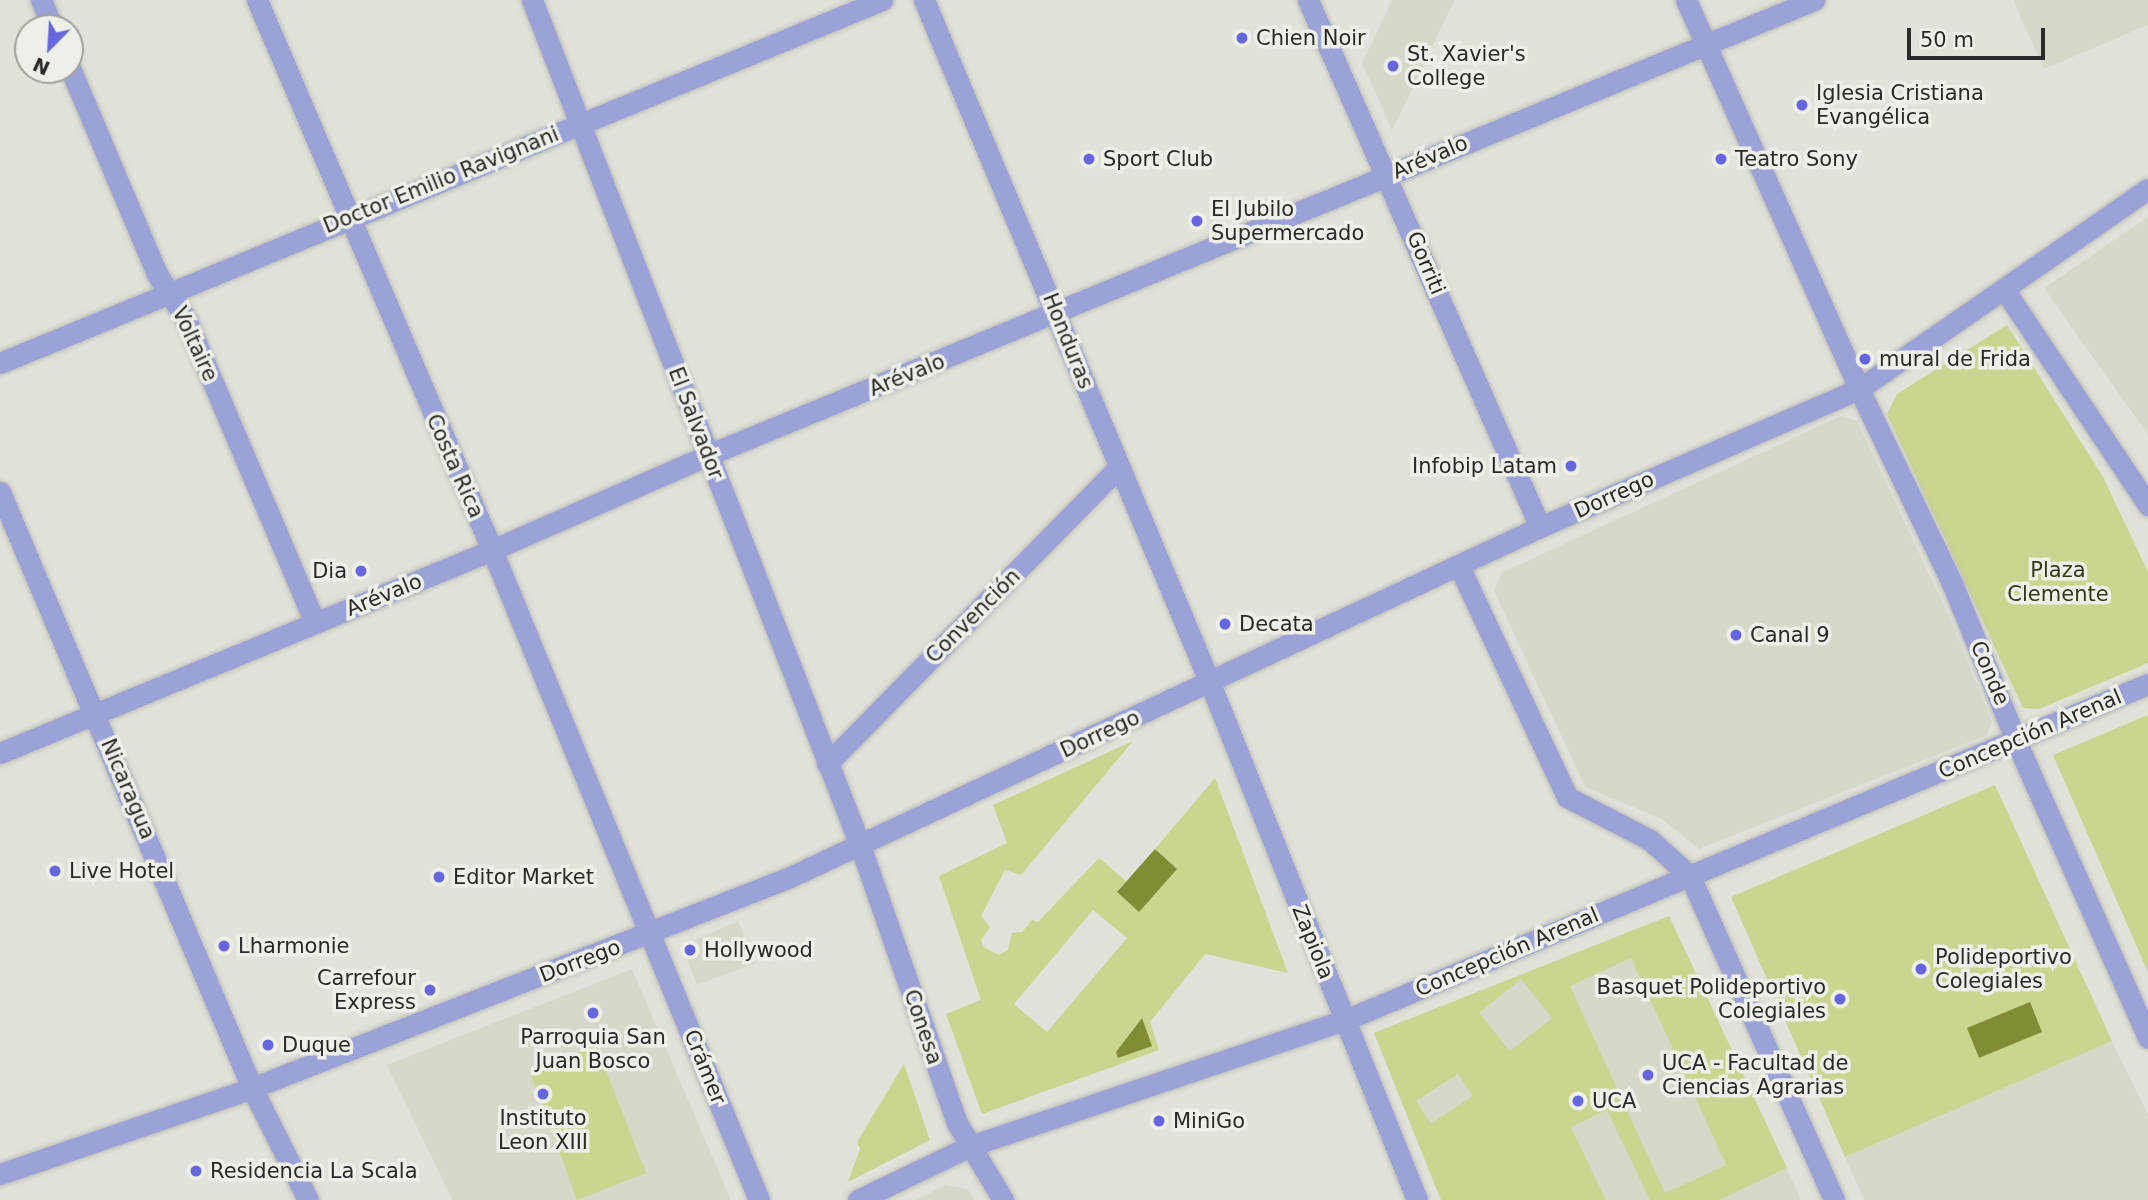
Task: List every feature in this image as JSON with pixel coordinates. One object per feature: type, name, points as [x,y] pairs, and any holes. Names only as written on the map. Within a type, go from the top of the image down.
[{"type":"street","name":"Costa Rica","points":[[257,0],[652,933]]},
{"type":"street","name":"El Salvador","points":[[532,0],[860,845]]},
{"type":"street","name":"Doctor Emilio Ravignani","points":[[0,363],[171,295],[347,217],[882,0]]},
{"type":"street","name":"Honduras","points":[[924,0],[1210,683]]},
{"type":"street","name":"Gorriti","points":[[1308,0],[1388,175],[1541,527]]},
{"type":"street","name":"Conde","points":[[1686,0],[1858,389],[1952,583],[2016,741],[2148,1038]]},
{"type":"street","name":"Arévalo","points":[[0,753],[492,550],[708,454],[1058,315],[1388,175],[1814,0]]},
{"type":"street","name":"Voltaire","points":[[77,84],[157,274],[186,319],[315,624]]},
{"type":"street","name":"Dorrego","points":[[0,1174],[252,1088],[652,933],[860,845],[1541,527],[1858,389],[2148,189]]},
{"type":"street","points":[[2004,289],[2148,505]]},
{"type":"street","name":"Convención","points":[[827,764],[1118,468]]},
{"type":"street","name":"Nicaragua","points":[[0,492],[97,714],[252,1088],[308,1200]]},
{"type":"street","points":[[1459,566],[1567,797],[1650,840],[1690,876],[1834,1200]]},
{"type":"street","name":"Zapiola","points":[[1210,683],[1417,1200]]},
{"type":"street","name":"Concepción Arenal","points":[[858,1200],[970,1146],[1345,1020],[2148,684]]},
{"type":"street","name":"Conesa","points":[[860,845],[957,1123],[1003,1200]]},
{"type":"street","name":"Crámer","points":[[652,933],[759,1200]]},
{"type":"shaded area","name":"St. Xavier's College","points":[[1392,0],[1455,0],[1392,130],[1362,63]]},
{"type":"shaded area","points":[[2013,0],[2148,0],[2148,25],[2044,69]]},
{"type":"shaded area","points":[[2148,217],[2148,435],[2044,288]]},
{"type":"shaded area","points":[[1841,416],[1857,421],[1950,619],[1992,722],[1987,735],[1699,849],[1662,819],[1585,787],[1494,591],[1501,573]]},
{"type":"shaded area","points":[[1155,849],[1177,869],[1139,912],[1117,892]]},
{"type":"shaded area","name":"UCA","points":[[1669,916],[1801,1200],[1441,1200],[1374,1033]]},
{"type":"shaded area","points":[[738,921],[755,963],[697,985],[682,946]]},
{"type":"shaded area","name":"Instituto Leon XIII","points":[[632,969],[731,1200],[452,1200],[387,1065]]},
{"type":"shaded area","points":[[2030,1002],[2042,1032],[1979,1058],[1967,1028]]},
{"type":"shaded area","points":[[1142,1018],[1152,1046],[1118,1058],[1116,1052]]},
{"type":"shaded area","points":[[2112,1041],[2148,1114],[2148,1200],[1864,1200],[1845,1157]]},
{"type":"shaded area","points":[[945,1185],[968,1189],[974,1200],[916,1200]]},
{"type":"green space","name":"Plaza Clemente","points":[[2007,325],[2103,477],[2148,572],[2148,663],[2039,709],[2023,708],[1887,414],[1897,394]]},
{"type":"green space","points":[[2148,715],[2148,972],[2053,755]]},
{"type":"green space","points":[[1133,741],[1021,875],[1005,870],[981,916],[990,927],[981,940],[983,947],[999,955],[1008,950],[1012,933],[1022,932],[1032,920],[1038,922],[1099,858],[1126,881],[1117,892],[1139,911],[1177,869],[1155,849],[1215,778],[1288,973],[1205,954],[1150,1022],[1159,1050],[982,1114],[946,1014],[981,1000],[939,876],[1007,843],[993,805]],"holes":[[[1093,910],[1127,938],[1047,1032],[1014,1004]]]},
{"type":"green space","name":"Polideportivo Colegiales","points":[[1995,785],[2112,1041],[1845,1157],[1731,897]]},
{"type":"green space","name":"UCA","points":[[1669,916],[1787,1168],[1719,1200],[1650,1200],[1607,1110],[1571,1127],[1606,1200],[1441,1200],[1374,1033]],"holes":[[[1631,958],[1726,1165],[1665,1193],[1570,986]],[[1521,979],[1552,1018],[1510,1051],[1479,1013]],[[1458,1074],[1473,1096],[1431,1124],[1416,1101]]]},
{"type":"green space","points":[[596,1045],[646,1173],[577,1200],[531,1075]]},
{"type":"green space","points":[[904,1064],[930,1140],[848,1182],[860,1149],[857,1142]]},
{"type":"place","name":"Chien Noir","points":[[1242,38]]},
{"type":"place","name":"St. Xavier's College","points":[[1393,66]]},
{"type":"place","name":"Iglesia Cristiana Evangélica","points":[[1802,105]]},
{"type":"place","name":"Sport Club","points":[[1089,159]]},
{"type":"place","name":"Teatro Sony","points":[[1721,159]]},
{"type":"place","name":"El Jubilo Supermercado","points":[[1197,221]]},
{"type":"place","name":"mural de Frida","points":[[1865,359]]},
{"type":"place","name":"Infobip Latam","points":[[1571,466]]},
{"type":"place","name":"Dia","points":[[361,571]]},
{"type":"place","name":"Decata","points":[[1225,624]]},
{"type":"place","name":"Canal 9","points":[[1736,635]]},
{"type":"place","name":"Live Hotel","points":[[55,871]]},
{"type":"place","name":"Editor Market","points":[[439,877]]},
{"type":"place","name":"Lharmonie","points":[[224,946]]},
{"type":"place","name":"Hollywood","points":[[690,950]]},
{"type":"place","name":"Polideportivo Colegiales","points":[[1921,969]]},
{"type":"place","name":"Carrefour Express","points":[[430,990]]},
{"type":"place","name":"Basquet Polideportivo Colegiales","points":[[1840,999]]},
{"type":"place","name":"Parroquia San Juan Bosco","points":[[593,1013]]},
{"type":"place","name":"Duque","points":[[268,1045]]},
{"type":"place","name":"UCA - Facultad de Ciencias Agrarias","points":[[1648,1075]]},
{"type":"place","name":"Instituto Leon XIII","points":[[543,1094]]},
{"type":"place","name":"UCA","points":[[1578,1101]]},
{"type":"place","name":"MiniGo","points":[[1159,1121]]},
{"type":"place","name":"Residencia La Scala","points":[[196,1171]]}]
